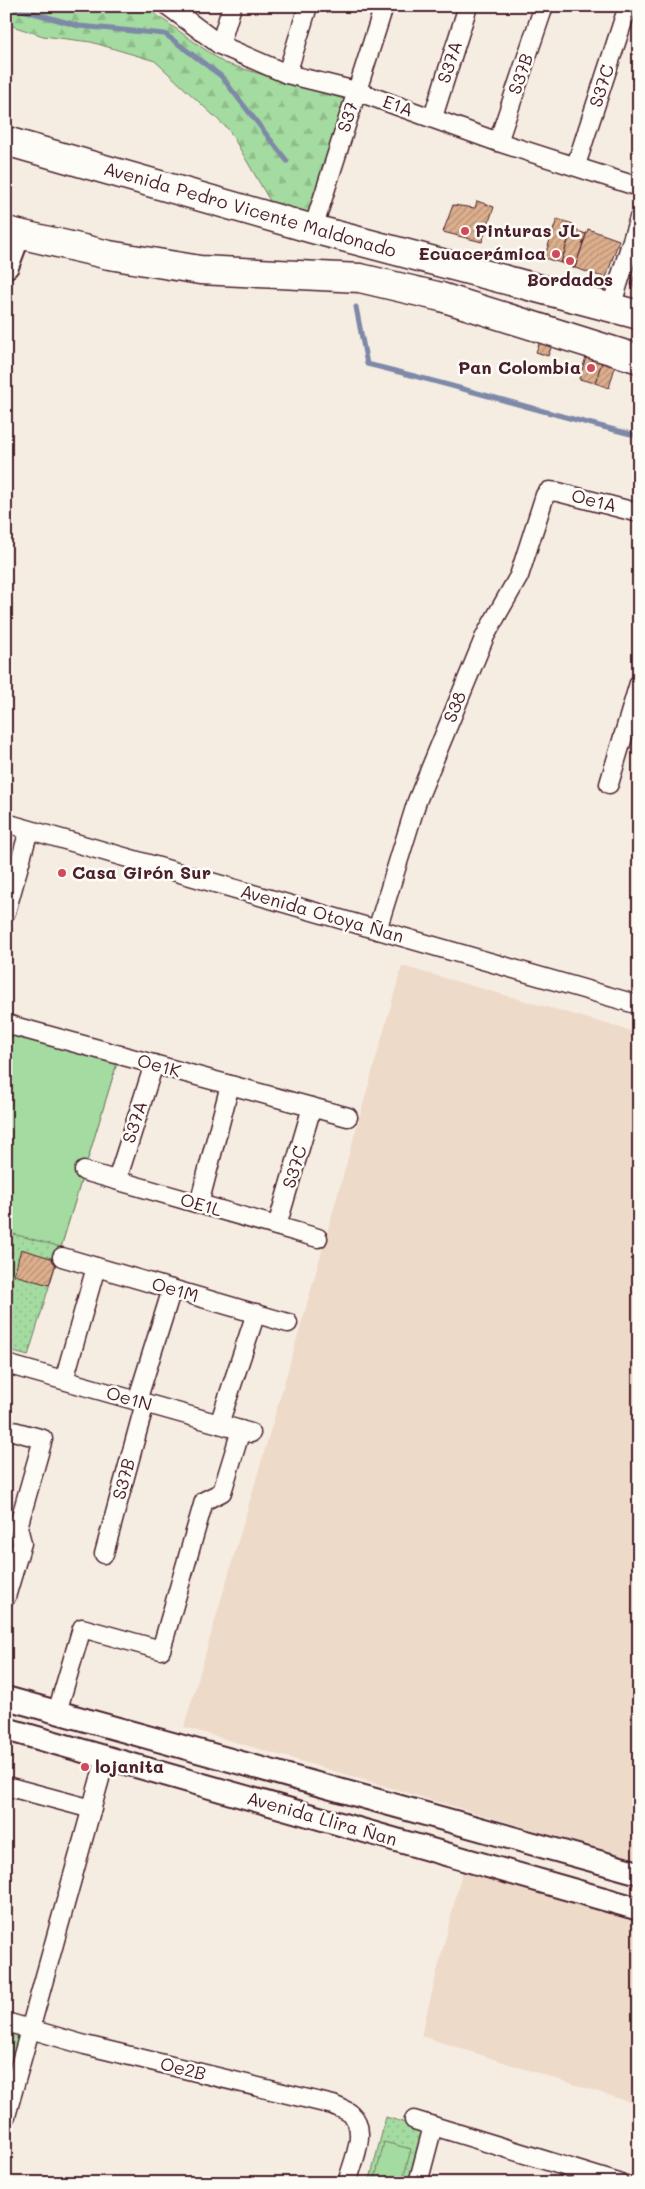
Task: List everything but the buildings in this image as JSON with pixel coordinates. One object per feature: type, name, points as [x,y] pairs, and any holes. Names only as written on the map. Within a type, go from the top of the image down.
[{"type":"main road","name":"Avenida Pedro Vicente Maldonado","points":[[6,141],[313,229],[639,315]]},
{"type":"main road","name":"Avenida Pedro Vicente Maldonado","points":[[12,232],[109,255],[200,270],[360,278],[441,297],[639,359]]},
{"type":"main road","points":[[6,265],[12,232]]},
{"type":"street","points":[[220,45],[232,6]]},
{"type":"street","points":[[287,74],[308,6]]},
{"type":"street","name":"S37","points":[[313,229],[384,6]]},
{"type":"street","name":"S37A","points":[[432,117],[468,6]]},
{"type":"street","name":"S37B","points":[[498,142],[544,6]]},
{"type":"street","name":"S37C","points":[[576,166],[628,6]]},
{"type":"street","name":"E1A","points":[[173,8],[220,45],[287,74],[356,91],[498,142],[639,187]]},
{"type":"street","points":[[611,307],[639,218]]},
{"type":"street","name":"Oe1A","points":[[549,491],[639,513]]},
{"type":"street","name":"S38","points":[[377,930],[417,800],[485,636],[519,576],[545,495],[549,491]]},
{"type":"street","points":[[609,784],[639,683]]},
{"type":"street","name":"Avenida Otoya Ñan","points":[[6,823],[639,1005]]},
{"type":"street","points":[[6,912],[29,830]]},
{"type":"street","name":"Oe1K","points":[[6,1024],[348,1117]]},
{"type":"street","name":"S37A","points":[[117,1180],[154,1064]]},
{"type":"street","points":[[199,1204],[230,1085]]},
{"type":"street","name":"S37C","points":[[277,1226],[312,1108]]},
{"type":"street","name":"OE1L","points":[[84,1171],[318,1238]]},
{"type":"street","name":"Oe1M","points":[[62,1257],[288,1323]]},
{"type":"street","points":[[64,1380],[96,1267]]},
{"type":"street","name":"S37B","points":[[104,1554],[141,1402],[172,1289]]},
{"type":"street","points":[[219,1424],[256,1314]]},
{"type":"street","name":"Oe1N","points":[[6,1364],[246,1432],[222,1492],[204,1501],[161,1650],[82,1628],[56,1712]]},
{"type":"street","points":[[6,1429],[43,1439],[18,1527],[22,1543],[6,1597]]},
{"type":"street","name":"Avenida Llira Ñan","points":[[6,1698],[639,1873]]},
{"type":"street","name":"Avenida Llira Ñan","points":[[6,1729],[639,1909]]},
{"type":"street","points":[[6,2116],[106,1758]]},
{"type":"street","points":[[6,1786],[92,1809]]},
{"type":"street","name":"Oe2B","points":[[6,2022],[85,2046],[333,2105],[351,2114],[357,2122],[360,2134],[347,2183]]},
{"type":"street","points":[[414,2120],[619,2183]]},
{"type":"street","points":[[418,2183],[433,2126]]},
{"type":"shaded area","points":[[402,966],[639,1033],[639,1861],[184,1727],[299,1332]]},
{"type":"shaded area","points":[[462,1872],[639,1921],[639,2105],[421,2036]]},
{"type":"green space","points":[[6,6],[144,6],[224,63],[344,99],[308,218],[270,201],[229,130],[155,61],[91,42],[43,36],[6,24]]},
{"type":"green space","points":[[6,1034],[117,1063],[28,1356],[6,1350]]},
{"type":"green space","points":[[6,1034],[117,1063],[61,1247],[6,1232]]},
{"type":"green space","points":[[6,2030],[20,2034],[6,2081]]},
{"type":"green space","points":[[386,2117],[426,2129],[411,2183],[369,2183]]},
{"type":"green space","points":[[384,2142],[411,2149],[402,2183],[374,2183]]},
{"type":"waterway","points":[[9,6],[79,26],[165,34],[221,76],[287,161]]},
{"type":"waterway","points":[[356,307],[367,364],[639,436]]},
{"type":"place","name":"Pinturas JL","points":[[465,231]]},
{"type":"place","name":"Ecuacerámica","points":[[556,254]]},
{"type":"place","name":"Bordados","points":[[570,261]]},
{"type":"place","name":"Pan Colombia","points":[[591,368]]},
{"type":"place","name":"Casa Girón Sur","points":[[62,873]]},
{"type":"place","name":"lojanita","points":[[85,1767]]}]
